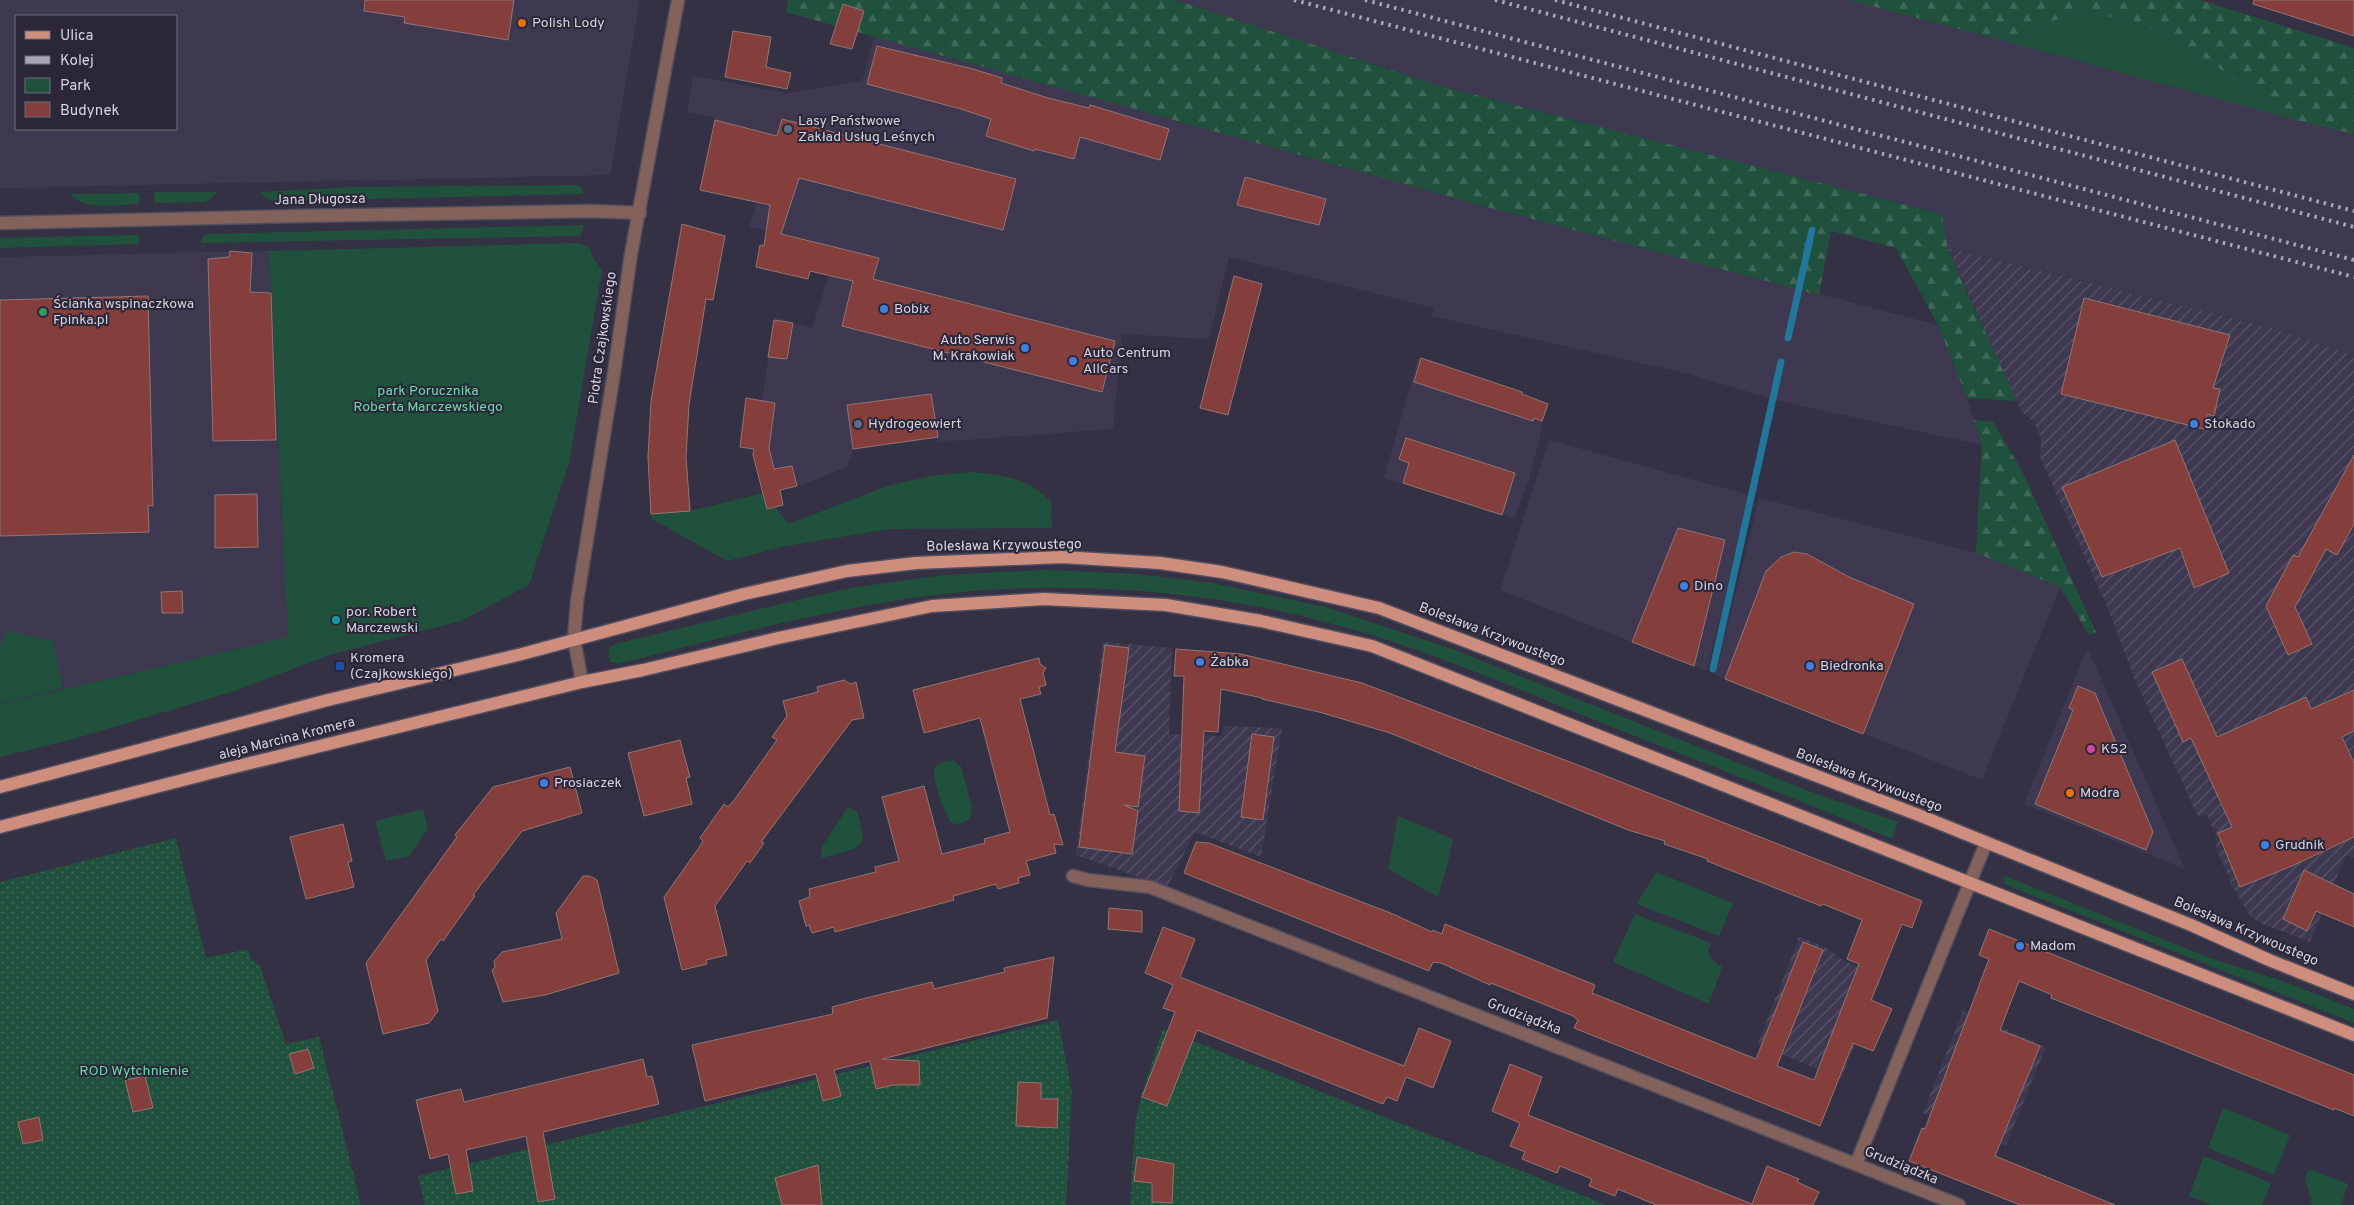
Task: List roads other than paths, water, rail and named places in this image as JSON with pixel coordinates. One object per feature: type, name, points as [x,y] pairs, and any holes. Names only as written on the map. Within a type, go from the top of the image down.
[{"type":"main road","name":"Bolesława Krzywoustego","points":[[574,639],[744,594],[847,571],[916,563],[1062,557],[1160,563],[1222,572],[1379,608],[1986,843],[2191,925],[2269,960],[2354,994]]},
{"type":"main road","points":[[582,682],[932,606],[1044,599],[1166,605],[1261,621],[1372,646],[2354,1035]]},
{"type":"main road","name":"aleja Marcina Kromera","points":[[0,787],[328,700],[515,656],[574,639]]},
{"type":"main road","name":"aleja Marcina Kromera","points":[[0,828],[230,768],[582,682]]},
{"type":"street","name":"Piotra Czajkowskiego","points":[[582,682],[574,639],[580,578],[614,373],[631,254],[678,0]]},
{"type":"street","name":"Jana Długosza","points":[[0,223],[590,211],[640,213]]},
{"type":"street","points":[[1856,1164],[1986,843]]},
{"type":"street","name":"Grudziądzka","points":[[1073,876],[1088,880],[1150,887],[1958,1205]]},
{"type":"waterway","points":[[1788,338],[1812,230]]},
{"type":"waterway","points":[[1713,669],[1781,362]]},
{"type":"railway","points":[[1294,0],[2354,277]]},
{"type":"railway","points":[[1365,0],[2354,260]]},
{"type":"railway","points":[[1495,0],[2354,227]]},
{"type":"railway","points":[[1555,0],[2354,211]]},
{"type":"place","name":"Polish Lody","points":[[522,23]]},
{"type":"place","name":"Lasy Państwowe Zakład Usług Leśnych","points":[[788,129]]},
{"type":"place","name":"Bobix","points":[[884,309]]},
{"type":"place","name":"Ścianka wspinaczkowa Fpinka.pl","points":[[43,312]]},
{"type":"place","name":"Auto Serwis M. Krakowiak","points":[[1025,348]]},
{"type":"place","name":"Auto Centrum AllCars","points":[[1073,361]]},
{"type":"place","name":"Hydrogeowiert","points":[[858,424]]},
{"type":"place","name":"Stokado","points":[[2194,424]]},
{"type":"place","name":"Dino","points":[[1684,586]]},
{"type":"place","name":"por. Robert Marczewski","points":[[336,620]]},
{"type":"place","name":"Żabka","points":[[1200,662]]},
{"type":"place","name":"Kromera (Czajkowskiego)","points":[[340,666]]},
{"type":"place","name":"Biedronka","points":[[1810,666]]},
{"type":"place","name":"K52","points":[[2091,749]]},
{"type":"place","name":"Prosiaczek","points":[[544,783]]},
{"type":"place","name":"Modra","points":[[2070,793]]},
{"type":"place","name":"Grudnik","points":[[2265,845]]},
{"type":"place","name":"Madom","points":[[2020,946]]},
{"type":"park label","name":"park Porucznika Roberta Marczewskiego","points":[[428,400]]},
{"type":"park label","name":"ROD Wytchnienie","points":[[134,1071]]}]
